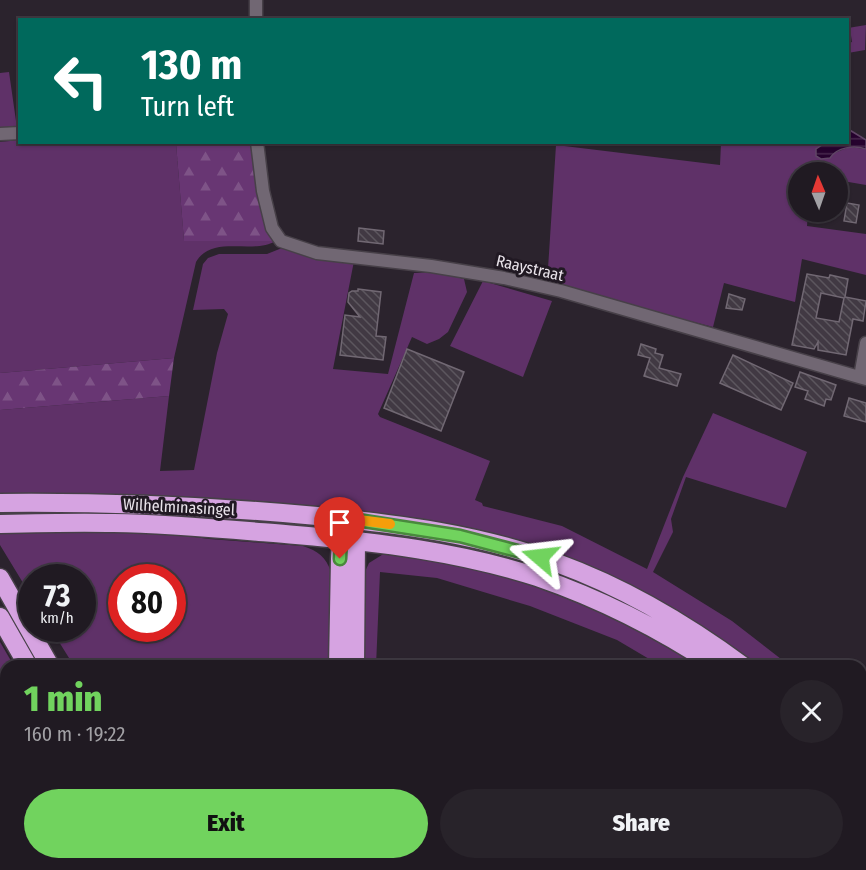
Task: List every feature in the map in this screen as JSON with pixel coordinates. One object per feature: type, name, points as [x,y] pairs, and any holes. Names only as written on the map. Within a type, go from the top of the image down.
[{"type":"highway","name":"Wilhelminasingel","points":[[0,503],[175,505],[351,519],[460,536],[557,563],[647,605],[734,660]]},
{"type":"highway","points":[[339,660],[351,519]]},
{"type":"highway","name":"Wilhelminasingel","points":[[0,524],[166,525],[349,540],[449,555],[538,578],[594,599],[638,619],[706,660]]},
{"type":"highway","points":[[349,540],[355,660]]},
{"type":"highway","points":[[0,578],[18,609]]},
{"type":"highway","points":[[0,617],[25,660]]},
{"type":"highway","points":[[37,642],[47,660]]},
{"type":"highway","points":[[43,642],[56,660]]},
{"type":"street","points":[[256,0],[256,18]]},
{"type":"street","points":[[0,134],[18,133]]},
{"type":"street","name":"Raaystraat","points":[[257,144],[263,191],[272,228],[281,241],[317,253],[431,266],[538,286],[863,378]]},
{"type":"street","points":[[863,378],[866,343]]},
{"type":"shaded area","points":[[866,25],[865,50],[849,53],[849,43],[852,42],[849,28]]},
{"type":"shaded area","points":[[9,72],[17,128],[0,130],[0,73]]},
{"type":"shaded area","points":[[849,130],[866,140],[866,149],[846,148],[837,151],[830,158],[821,159],[816,156],[816,149],[824,144],[849,144]]},
{"type":"shaded area","points":[[18,140],[18,144],[176,144],[184,240],[276,241],[266,245],[212,249],[196,262],[174,358],[0,373],[0,142]]},
{"type":"shaded area","points":[[721,144],[824,144],[816,149],[832,154],[849,147],[866,149],[866,185],[848,182],[848,162],[788,162],[788,222],[807,222],[807,226],[866,234],[866,275],[802,259],[795,302],[724,283],[713,327],[547,284],[556,145],[720,165]]},
{"type":"shaded area","points":[[282,248],[354,261],[333,369],[388,374],[414,273],[437,272],[464,279],[467,292],[448,332],[427,344],[412,337],[378,414],[380,417],[490,461],[475,500],[483,506],[562,526],[647,569],[683,477],[713,413],[807,452],[786,508],[686,477],[671,519],[673,532],[653,572],[732,621],[782,660],[745,660],[529,545],[472,528],[413,518],[272,502],[0,494],[0,410],[169,396],[160,471],[194,470],[217,353],[228,314],[224,309],[193,310],[203,264],[208,258],[219,254],[267,254]]},
{"type":"shaded area","points":[[483,281],[552,301],[523,377],[450,346]]},
{"type":"shaded area","points":[[0,531],[159,532],[209,539],[303,546],[324,558],[331,572],[329,660],[70,660],[59,642],[96,642],[96,564],[18,564],[18,575],[0,545]]},
{"type":"shaded area","points":[[385,553],[482,568],[519,578],[560,592],[601,611],[691,660],[651,660],[617,640],[530,606],[437,578],[380,572],[376,660],[361,660],[363,576],[369,563]]},
{"type":"shaded area","points":[[0,642],[10,660],[0,660]]},
{"type":"green space","points":[[176,144],[254,144],[276,241],[184,241]]},
{"type":"green space","points":[[174,358],[169,396],[0,410],[0,373]]},
{"type":"building","points":[[848,203],[859,205],[856,223],[848,222]]},
{"type":"building","points":[[359,228],[384,231],[383,244],[358,241]]},
{"type":"building","points":[[807,274],[848,279],[845,297],[866,301],[863,321],[853,319],[846,355],[818,350],[818,342],[814,349],[792,345]],"holes":[[[821,293],[844,298],[839,322],[816,318]]]},
{"type":"building","points":[[358,289],[381,292],[376,336],[386,337],[383,360],[340,355],[345,315],[360,317],[348,302],[349,293],[358,291]]},
{"type":"building","points":[[729,294],[745,299],[742,310],[726,308]]},
{"type":"building","points":[[641,344],[656,349],[655,353],[663,355],[659,368],[681,374],[677,386],[644,376],[650,358],[638,355]]},
{"type":"building","points":[[407,349],[464,372],[441,431],[384,408]]},
{"type":"building","points":[[733,355],[793,383],[781,410],[720,383]]},
{"type":"building","points":[[800,372],[836,385],[831,400],[826,399],[824,406],[805,399],[808,391],[795,387]]},
{"type":"building","points":[[849,398],[866,403],[866,422],[844,416]]},
{"type":"slow traffic","points":[[348,526],[351,519],[390,524]]},
{"type":"route","points":[[340,559],[341,539],[351,519],[437,531],[540,557]]}]
